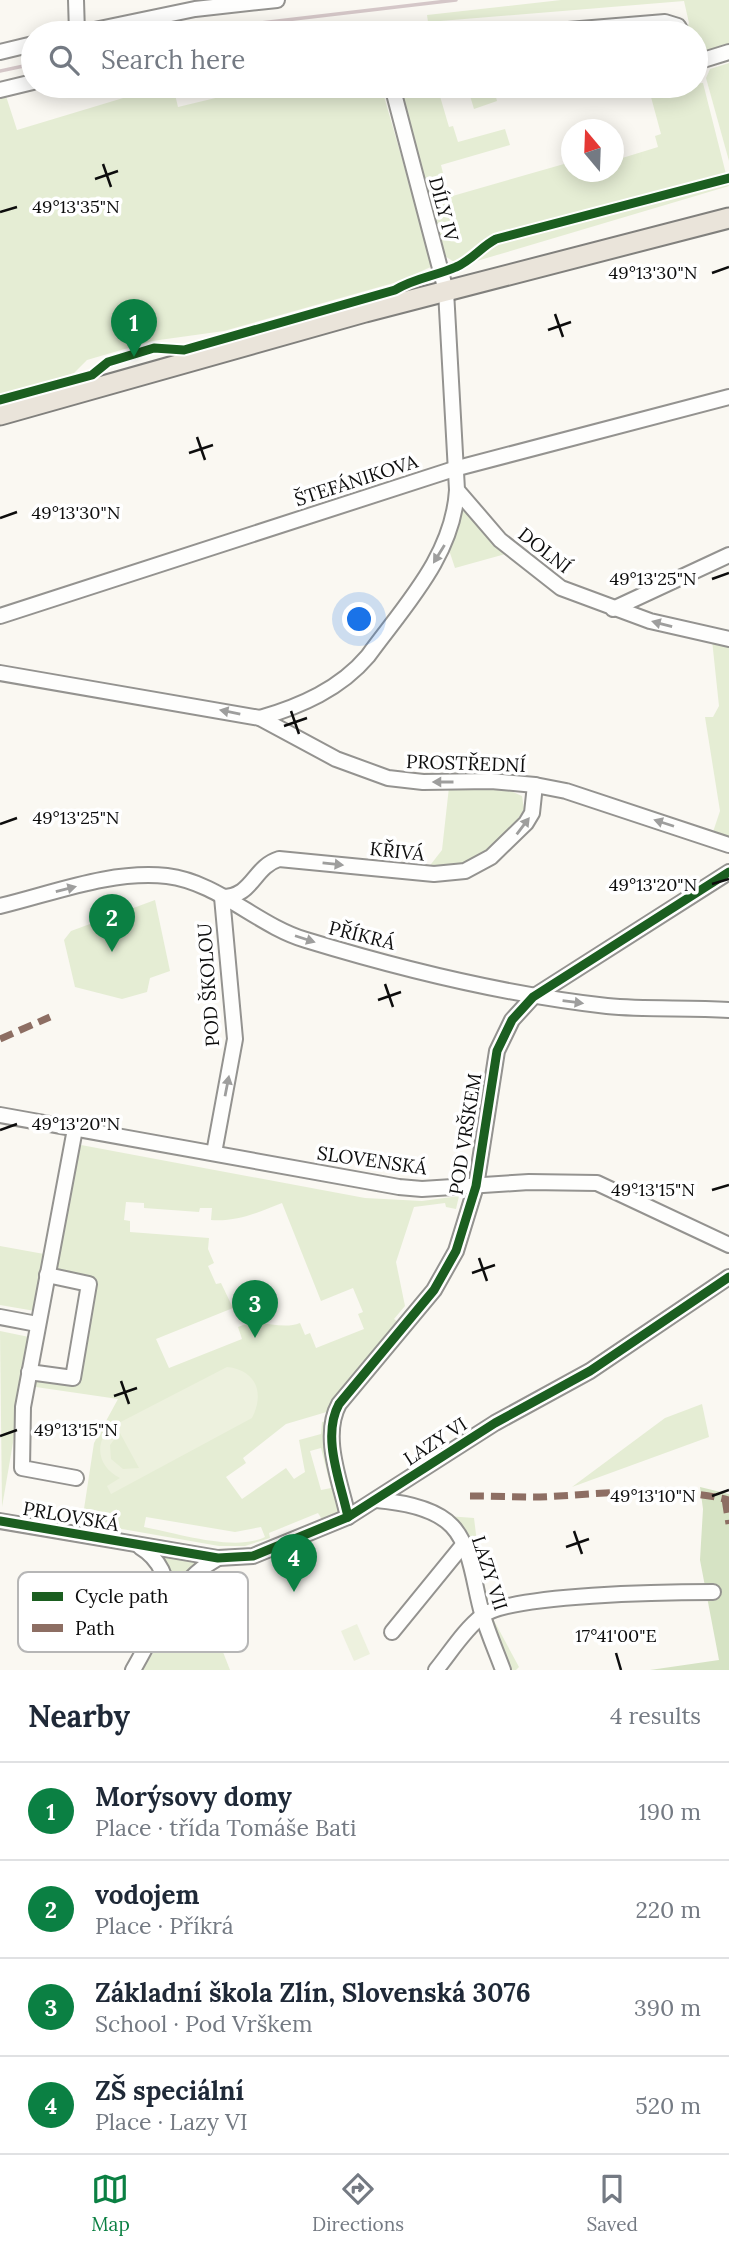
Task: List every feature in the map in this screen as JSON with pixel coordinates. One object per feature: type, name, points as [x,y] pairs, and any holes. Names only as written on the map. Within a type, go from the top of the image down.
[{"type":"main road","points":[[0,415],[446,291],[729,218]]},
{"type":"street","points":[[76,0],[77,21]]},
{"type":"street","points":[[128,21],[195,5],[276,0]]},
{"type":"street","points":[[0,51],[21,47]]},
{"type":"street","points":[[708,59],[729,52]]},
{"type":"street","points":[[0,90],[21,85]]},
{"type":"street","name":"DÍLY IV","points":[[395,98],[446,291],[454,469]]},
{"type":"street","name":"ŠTEFÁNIKOVA","points":[[0,616],[454,469],[729,397]]},
{"type":"street","points":[[260,718],[318,695],[362,663],[444,547],[453,522],[457,490],[454,469]]},
{"type":"street","name":"DOLNÍ","points":[[457,490],[500,540],[561,588],[613,609],[688,631],[729,639]]},
{"type":"street","points":[[613,609],[729,555]]},
{"type":"street","name":"PROSTŘEDNÍ","points":[[0,673],[260,718],[336,759],[388,778],[423,782],[491,781],[566,791],[729,845]]},
{"type":"street","name":"KŘIVÁ","points":[[222,897],[236,895],[253,884],[265,866],[279,859],[434,874],[465,871],[491,857],[526,823],[532,813],[535,785]]},
{"type":"street","name":"POD VRŠKEM","points":[[348,1517],[332,1440],[335,1414],[434,1290],[456,1251],[477,1186],[497,1051],[512,1020],[533,996],[729,872]]},
{"type":"street","name":"PŘÍKRÁ","points":[[0,906],[108,879],[138,875],[180,878],[304,940],[533,996],[643,1008],[729,1010]]},
{"type":"street","points":[[253,884],[255,903],[267,922]]},
{"type":"street","name":"POD ŠKOLOU","points":[[214,1153],[235,1039],[222,897]]},
{"type":"street","name":"SLOVENSKÁ","points":[[0,1115],[399,1187],[565,1181],[597,1183],[729,1245]]},
{"type":"street","points":[[75,1129],[37,1324],[20,1432],[22,1468],[76,1478]]},
{"type":"street","points":[[29,1372],[73,1378],[89,1284],[47,1275]]},
{"type":"street","name":"LAZY VI","points":[[136,1544],[218,1558],[253,1556],[348,1517],[495,1423],[590,1371],[729,1277]]},
{"type":"street","points":[[0,1317],[37,1324]]},
{"type":"street","name":"LAZY VII","points":[[376,1500],[405,1505],[443,1518],[456,1530],[503,1670]]},
{"type":"street","name":"PRLOVSKÁ","points":[[0,1521],[136,1544],[149,1553],[162,1572]]},
{"type":"street","points":[[392,1632],[463,1545]]},
{"type":"street","points":[[195,1572],[218,1558]]},
{"type":"street","points":[[436,1670],[483,1615],[539,1601],[641,1592],[713,1592]]},
{"type":"street","points":[[134,1670],[144,1652]]},
{"type":"green space","points":[[561,0],[729,0],[729,51],[708,53],[708,21],[689,21],[684,1],[440,21],[428,21],[427,15]]},
{"type":"green space","points":[[729,63],[729,161],[708,85],[710,69]]},
{"type":"green space","points":[[5,93],[17,130],[123,98],[176,98],[178,107],[215,98],[384,98],[433,266],[397,282],[224,331],[152,341],[87,360],[74,373],[0,397],[0,94]]},
{"type":"green space","points":[[400,98],[441,98],[449,127],[453,126],[458,142],[505,129],[510,145],[441,165],[449,197],[561,165],[561,182],[624,182],[624,157],[658,147],[655,136],[661,134],[651,98],[707,98],[729,186],[460,266],[445,256]]},
{"type":"green space","points":[[471,98],[496,98],[497,101],[474,109]]},
{"type":"green space","points":[[465,510],[509,553],[455,568],[448,547],[460,513]]},
{"type":"green space","points":[[712,640],[729,643],[729,841],[712,835],[720,811],[705,717],[713,717],[719,706]]},
{"type":"green space","points":[[449,787],[504,788],[522,796],[524,809],[506,835],[481,856],[458,866],[428,868],[442,850]]},
{"type":"green space","points":[[155,900],[170,971],[150,978],[147,992],[122,999],[75,987],[64,940],[71,931]]},
{"type":"green space","points":[[65,1142],[365,1198],[422,1201],[459,1196],[456,1209],[446,1207],[445,1203],[414,1207],[396,1262],[405,1306],[394,1319],[401,1324],[330,1411],[286,1424],[243,1458],[246,1463],[226,1477],[242,1499],[286,1468],[294,1479],[305,1472],[299,1440],[321,1434],[322,1422],[327,1421],[340,1510],[338,1516],[323,1521],[318,1513],[269,1533],[270,1538],[245,1546],[219,1546],[82,1522],[94,1443],[118,1399],[29,1386],[35,1379],[67,1383],[94,1295],[52,1275],[35,1311],[0,1305],[0,1246],[44,1254]],"holes":[[[126,1202],[144,1203],[144,1208],[199,1212],[200,1208],[212,1208],[211,1220],[248,1216],[282,1203],[321,1301],[353,1288],[363,1312],[358,1314],[364,1329],[316,1348],[310,1333],[305,1335],[300,1323],[285,1326],[246,1324],[238,1327],[242,1339],[169,1368],[156,1339],[233,1308],[221,1283],[216,1284],[208,1266],[214,1263],[208,1249],[209,1238],[130,1232],[130,1221],[124,1220]],[[321,1448],[331,1488],[321,1490],[310,1451]],[[146,1517],[235,1532],[261,1527],[265,1537],[238,1543],[222,1542],[144,1527]]]},
{"type":"green space","points":[[0,1331],[29,1337],[30,1343],[2,1507]]},
{"type":"green space","points":[[227,1367],[245,1373],[255,1384],[258,1400],[252,1418],[111,1494],[107,1486],[120,1478],[108,1469],[100,1450],[101,1442],[109,1428]],"holes":[[[120,1433],[139,1468],[123,1469],[111,1459],[110,1445]]]},
{"type":"green space","points":[[702,1404],[709,1437],[572,1487],[665,1418]]},
{"type":"green space","points":[[700,1487],[729,1494],[729,1670],[650,1670],[719,1660],[700,1560],[703,1509]]},
{"type":"green space","points":[[447,1516],[474,1518],[480,1567],[490,1608]]},
{"type":"green space","points":[[161,1557],[199,1561],[188,1572],[169,1572]]},
{"type":"green space","points":[[492,1617],[519,1667],[516,1670],[507,1670],[490,1619]]},
{"type":"green space","points":[[357,1624],[370,1654],[354,1661],[341,1631]]},
{"type":"green space","points":[[153,1652],[223,1652],[230,1670],[143,1670]]},
{"type":"railway","points":[[277,21],[456,0]]},
{"type":"railway","points":[[0,71],[21,67]]},
{"type":"marked path","points":[[0,1039],[50,1017]]},
{"type":"marked path","points":[[470,1496],[540,1497],[659,1492],[706,1495],[729,1500]]},
{"type":"marked path","points":[[725,1499],[729,1524]]},
{"type":"cycle path","points":[[0,400],[92,375],[108,362],[154,348],[184,350],[395,290],[461,264],[496,239],[729,178]]},
{"type":"cycle path","points":[[348,1517],[334,1460],[334,1417],[339,1404],[434,1290],[456,1251],[476,1186],[497,1051],[512,1020],[533,997],[729,872]]},
{"type":"cycle path","points":[[0,1521],[218,1558],[253,1556],[348,1517],[495,1423],[590,1371],[729,1277]]},
{"type":"place","name":"Morýsovy domy","points":[[134,357]]},
{"type":"place","name":"vodojem","points":[[112,952]]},
{"type":"place","name":"Základní škola Zlín, Slovenská 3076","points":[[255,1338]]},
{"type":"place","name":"ZŠ speciální","points":[[294,1592]]}]
